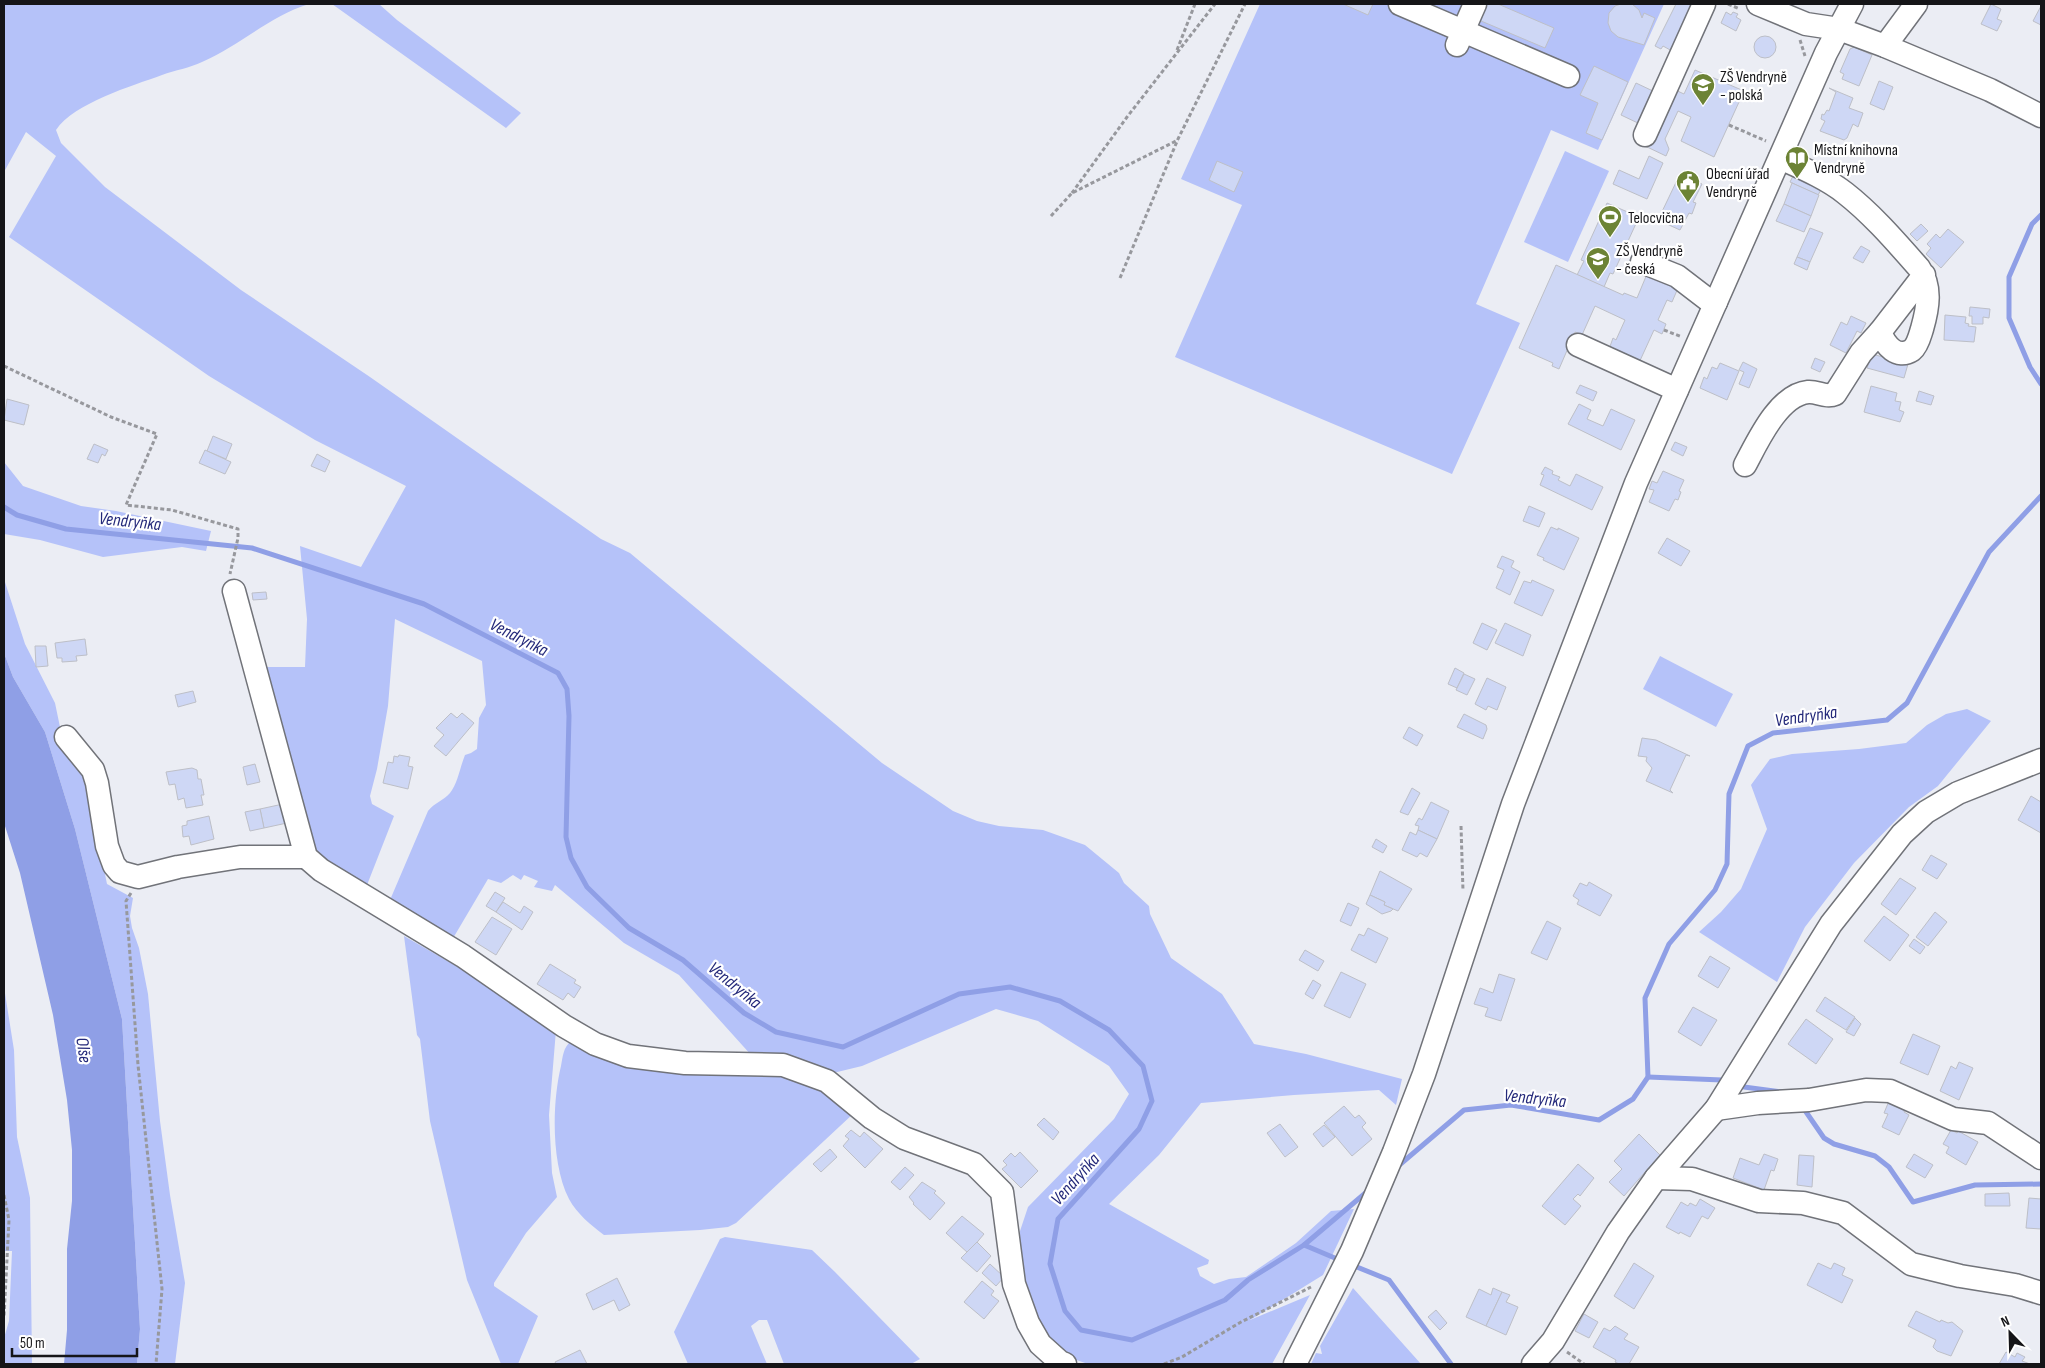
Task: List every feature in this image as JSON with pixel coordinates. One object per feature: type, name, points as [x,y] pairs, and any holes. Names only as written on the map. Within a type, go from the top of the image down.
[{"type":"street","points":[[1400,4],[1460,38],[1568,76]]},
{"type":"street","points":[[1460,38],[1475,4]]},
{"type":"street","points":[[1645,135],[1704,4]]},
{"type":"street","points":[[1758,4],[1806,24],[1839,29],[1885,46],[1990,90],[2041,116]]},
{"type":"street","points":[[1295,1364],[1352,1251],[1394,1152],[1424,1074],[1513,804],[1636,482],[1716,302],[1777,151],[1852,4]]},
{"type":"street","points":[[1885,46],[1916,4]]},
{"type":"street","points":[[1777,151],[1845,192],[1916,263],[1924,274],[1928,291],[1927,310],[1919,340],[1913,349],[1904,353],[1895,352],[1888,347],[1880,332]]},
{"type":"street","points":[[1642,262],[1677,276],[1707,299],[1716,302]]},
{"type":"street","points":[[1745,465],[1776,412],[1807,392],[1831,396],[1835,394],[1861,353],[1880,332],[1924,274]]},
{"type":"street","points":[[1578,345],[1677,390]]},
{"type":"street","points":[[234,591],[306,856],[321,870],[463,956],[564,1026],[594,1044],[628,1056],[685,1063],[783,1065],[827,1081],[872,1118],[904,1138],[974,1164],[1002,1192],[1014,1284],[1028,1323],[1040,1344],[1060,1362],[1065,1364]]},
{"type":"street","points":[[66,737],[93,770],[97,783],[107,846],[114,865],[120,872],[138,877],[178,867],[240,857],[306,856]]},
{"type":"street","points":[[1533,1364],[1553,1341],[1618,1232],[1656,1178],[1716,1109],[1831,924],[1902,834],[1926,812],[1958,793],[2041,760]]},
{"type":"street","points":[[1716,1109],[1758,1103],[1808,1100],[1866,1090],[1890,1091],[1953,1119],[1988,1123],[2041,1158]]},
{"type":"street","points":[[1656,1178],[1692,1179],[1759,1201],[1803,1203],[1843,1213],[1912,1264],[1960,1276],[2015,1285],[2041,1293]]},
{"type":"path","points":[[1176,53],[1195,4]]},
{"type":"path","points":[[1051,216],[1072,192],[1215,4]]},
{"type":"path","points":[[1120,278],[1178,139],[1245,4]]},
{"type":"path","points":[[1729,125],[1777,151]]},
{"type":"path","points":[[1072,192],[1178,139]]},
{"type":"path","points":[[1664,330],[1685,338]]},
{"type":"path","points":[[4,366],[111,417],[157,434],[126,505],[172,510],[238,529],[234,558]]},
{"type":"path","points":[[1461,826],[1463,888]]},
{"type":"path","points":[[152,874],[136,887],[126,901],[138,1065],[162,1289],[156,1364]]},
{"type":"path","points":[[4,1195],[9,1220],[4,1317]]},
{"type":"path","points":[[1164,1364],[1182,1357],[1241,1322],[1317,1285]]},
{"type":"shaded area","points":[[4,4],[309,4],[268,23],[229,48],[202,62],[104,96],[64,120],[56,130],[61,143],[105,187],[241,290],[370,377],[601,539],[630,553],[882,763],[953,811],[977,821],[999,826],[1043,830],[1085,845],[1119,873],[1124,883],[1149,906],[1150,914],[1171,958],[1222,994],[1254,1044],[1306,1054],[1402,1079],[1396,1105],[1379,1090],[1201,1103],[1159,1155],[1109,1204],[1209,1260],[1208,1264],[1197,1268],[1200,1276],[1214,1284],[1229,1279],[1246,1277],[1296,1243],[1331,1211],[1354,1209],[1323,1275],[1250,1320],[1310,1295],[1272,1364],[1088,1364],[1068,1357],[1036,1326],[1015,1246],[1028,1207],[1114,1119],[1129,1094],[1109,1066],[1038,1021],[996,1009],[862,1066],[829,1074],[752,1056],[679,975],[624,943],[555,885],[552,891],[534,887],[538,881],[524,875],[521,880],[513,875],[501,883],[488,879],[452,940],[390,900],[428,811],[450,793],[457,780],[465,755],[477,749],[479,718],[486,705],[482,661],[395,619],[388,706],[377,769],[370,796],[372,804],[394,816],[367,885],[317,854],[300,808],[265,667],[305,667],[307,619],[300,546],[361,567],[406,486],[315,440],[209,376],[9,237],[56,156],[26,132],[4,172]]},
{"type":"shaded area","points":[[332,4],[379,4],[397,20],[521,113],[506,128]]},
{"type":"shaded area","points":[[1260,4],[1664,4],[1598,150],[1551,130],[1476,304],[1520,323],[1452,474],[1175,357],[1242,205],[1181,179]]},
{"type":"shaded area","points":[[1565,151],[1609,171],[1568,262],[1524,242]]},
{"type":"shaded area","points":[[4,462],[23,486],[81,506],[116,511],[211,531],[206,551],[182,547],[103,557],[40,540],[4,534]]},
{"type":"shaded area","points":[[4,579],[25,644],[55,703],[65,751],[85,777],[107,884],[133,898],[130,916],[139,948],[148,994],[160,1121],[185,1283],[175,1364],[137,1364],[140,1329],[122,1019],[75,829],[45,732],[13,677],[4,653]]},
{"type":"shaded area","points":[[1660,656],[1733,694],[1716,727],[1643,689]]},
{"type":"shaded area","points":[[1967,709],[1991,721],[1938,786],[1909,807],[1854,863],[1805,927],[1777,982],[1699,932],[1721,912],[1741,889],[1767,829],[1751,785],[1770,759],[1792,754],[1906,743],[1927,725],[1946,714]]},
{"type":"shaded area","points":[[404,936],[524,1005],[556,1030],[549,1115],[552,1173],[557,1197],[526,1233],[494,1283],[494,1286],[538,1316],[518,1364],[501,1364],[467,1280],[430,1121],[420,1039],[417,1035]]},
{"type":"shaded area","points":[[4,987],[14,1050],[17,1137],[30,1198],[32,1364],[4,1364],[4,1338],[9,1321],[12,1251],[4,1251]]},
{"type":"shaded area","points":[[571,1041],[808,1077],[854,1113],[736,1223],[728,1227],[604,1235],[576,1210],[563,1185],[559,1169],[555,1133],[556,1097],[564,1052],[566,1046]]},
{"type":"shaded area","points":[[725,1237],[812,1250],[920,1359],[911,1364],[784,1364],[767,1320],[759,1320],[751,1326],[767,1364],[688,1364],[674,1332],[720,1239]]},
{"type":"shaded area","points":[[1353,1288],[1421,1364],[1311,1364],[1316,1353],[1322,1354],[1320,1346]]},
{"type":"water","name":"Olše","points":[[4,653],[13,677],[45,732],[75,829],[122,1019],[140,1329],[137,1364],[64,1364],[67,1330],[67,1249],[72,1201],[72,1150],[67,1100],[53,1015],[20,873],[4,823]]},
{"type":"building","points":[[1343,4],[1373,4],[1368,15]]},
{"type":"building","points":[[1480,4],[1498,4],[1554,28],[1545,48],[1474,18]]},
{"type":"building","points":[[1632,4],[1639,10],[1642,18],[1644,13],[1655,18],[1644,45],[1618,37],[1611,31],[1608,23],[1609,13],[1615,6]]},
{"type":"building","points":[[1676,4],[1694,6],[1672,51],[1663,46],[1661,49],[1655,46]]},
{"type":"building","points":[[1991,4],[2001,9],[1997,19],[2002,21],[1997,31],[1981,24]]},
{"type":"building","points":[[2041,6],[2041,25],[2033,21]]},
{"type":"building","points":[[1726,12],[1731,15],[1733,12],[1738,14],[1736,17],[1741,20],[1736,31],[1721,23]]},
{"type":"building","points":[[1765,36],[1773,39],[1776,47],[1773,55],[1765,58],[1757,55],[1754,47],[1757,39]]},
{"type":"building","points":[[1854,47],[1872,55],[1859,86],[1842,79],[1844,74],[1840,72],[1850,49]]},
{"type":"building","points":[[1594,66],[1628,82],[1602,140],[1586,133],[1598,103],[1580,95]]},
{"type":"building","points":[[1695,70],[1744,91],[1714,157],[1681,141],[1691,117],[1678,111],[1665,139],[1669,149],[1666,156],[1645,146],[1671,88],[1684,94]]},
{"type":"building","points":[[1879,81],[1893,87],[1884,110],[1870,104]]},
{"type":"building","points":[[1636,83],[1655,92],[1640,124],[1621,115]]},
{"type":"building","points":[[1829,88],[1853,98],[1849,108],[1863,113],[1858,127],[1853,124],[1847,138],[1844,140],[1820,131],[1825,121],[1821,119],[1822,114],[1824,115],[1827,110],[1829,111],[1836,92]]},
{"type":"building","points":[[1649,156],[1663,163],[1647,199],[1613,184],[1619,170],[1639,179]]},
{"type":"building","points":[[1217,161],[1243,172],[1234,192],[1209,180]]},
{"type":"building","points":[[1796,170],[1822,188],[1818,195],[1790,182]]},
{"type":"building","points":[[1680,174],[1702,184],[1693,202],[1696,203],[1692,214],[1689,213],[1680,230],[1658,220]]},
{"type":"building","points":[[1792,183],[1819,195],[1811,216],[1784,204]]},
{"type":"building","name":"Telocvična","points":[[1607,203],[1639,217],[1613,274],[1610,273],[1604,287],[1577,275],[1584,261],[1581,260]]},
{"type":"building","points":[[1784,204],[1811,216],[1804,232],[1776,221]]},
{"type":"building","points":[[1921,224],[1928,231],[1917,241],[1910,234]]},
{"type":"building","points":[[1810,228],[1823,233],[1810,262],[1797,257]]},
{"type":"building","points":[[1948,229],[1964,242],[1941,268],[1926,254],[1931,248],[1927,244],[1936,234],[1940,238]]},
{"type":"building","points":[[1861,246],[1870,251],[1863,263],[1853,258]]},
{"type":"building","points":[[1797,257],[1810,262],[1807,270],[1794,264]]},
{"type":"building","points":[[1556,265],[1623,295],[1624,293],[1637,298],[1647,274],[1678,288],[1672,302],[1667,300],[1658,320],[1666,324],[1662,334],[1654,330],[1638,365],[1608,352],[1613,338],[1616,340],[1625,320],[1595,306],[1582,335],[1575,332],[1559,369],[1552,366],[1553,363],[1519,348]]},
{"type":"building","points":[[1970,307],[1990,309],[1989,318],[1983,317],[1983,324],[1972,324],[1972,316],[1969,316]]},
{"type":"building","points":[[1945,315],[1966,317],[1965,323],[1969,324],[1968,326],[1976,327],[1974,342],[1944,340]]},
{"type":"building","points":[[1851,316],[1866,323],[1861,333],[1857,331],[1846,353],[1830,345],[1841,322],[1847,325]]},
{"type":"building","points":[[1872,354],[1908,364],[1904,378],[1867,368]]},
{"type":"building","points":[[1815,358],[1825,362],[1820,372],[1811,368]]},
{"type":"building","points":[[1743,362],[1757,369],[1749,388],[1739,384],[1744,372],[1739,370]]},
{"type":"building","points":[[1720,363],[1739,371],[1727,400],[1700,388],[1704,377],[1707,379],[1712,367],[1717,369]]},
{"type":"building","points":[[1580,385],[1597,392],[1593,401],[1576,393]]},
{"type":"building","points":[[1871,386],[1897,393],[1895,401],[1901,402],[1899,410],[1904,412],[1900,422],[1864,412]]},
{"type":"building","points":[[1919,391],[1934,396],[1931,405],[1916,401]]},
{"type":"building","points":[[7,399],[29,405],[24,425],[4,420]]},
{"type":"building","points":[[1579,404],[1591,410],[1587,419],[1603,426],[1611,409],[1635,420],[1621,450],[1568,424]]},
{"type":"building","points":[[213,436],[232,444],[226,459],[207,451]]},
{"type":"building","points":[[1675,442],[1687,447],[1683,456],[1671,450]]},
{"type":"building","points":[[94,444],[108,450],[105,456],[102,454],[98,463],[87,459]]},
{"type":"building","points":[[205,450],[231,462],[225,474],[199,463]]},
{"type":"building","points":[[317,454],[330,461],[325,472],[311,466]]},
{"type":"building","points":[[1545,467],[1553,471],[1552,474],[1560,477],[1558,480],[1570,486],[1576,474],[1603,487],[1592,510],[1540,485],[1544,475],[1541,474]]},
{"type":"building","points":[[1663,471],[1684,480],[1679,491],[1681,492],[1678,500],[1675,499],[1669,511],[1649,502],[1654,490],[1649,489],[1652,481],[1657,483]]},
{"type":"building","points":[[1529,506],[1545,513],[1539,527],[1523,521]]},
{"type":"building","points":[[1551,527],[1558,530],[1558,528],[1579,538],[1564,570],[1537,555]]},
{"type":"building","points":[[1667,538],[1690,551],[1681,566],[1658,553]]},
{"type":"building","points":[[1502,556],[1514,561],[1511,567],[1520,572],[1510,595],[1496,588],[1504,570],[1497,567]]},
{"type":"building","points":[[1532,580],[1554,590],[1542,616],[1514,603],[1524,581],[1531,583]]},
{"type":"building","points":[[266,592],[267,599],[253,600],[252,593]]},
{"type":"building","points":[[1482,623],[1497,630],[1487,650],[1473,643]]},
{"type":"building","points":[[1505,623],[1531,635],[1523,656],[1495,643]]},
{"type":"building","points":[[85,639],[87,655],[76,656],[77,661],[62,662],[62,658],[57,658],[55,643]]},
{"type":"building","points":[[35,646],[46,646],[48,666],[36,667]]},
{"type":"building","points":[[1455,668],[1464,673],[1457,688],[1448,684]]},
{"type":"building","points":[[1464,674],[1475,679],[1467,695],[1456,690]]},
{"type":"building","points":[[1487,678],[1506,687],[1497,710],[1488,706],[1486,710],[1475,704]]},
{"type":"building","points":[[193,691],[196,702],[178,707],[175,695]]},
{"type":"building","points":[[451,713],[457,718],[462,713],[474,723],[446,756],[434,746],[444,735],[436,728]]},
{"type":"building","points":[[1464,714],[1486,725],[1487,729],[1483,739],[1457,727]]},
{"type":"building","points":[[1409,727],[1423,735],[1417,746],[1403,738]]},
{"type":"building","points":[[1642,738],[1656,740],[1690,756],[1686,755],[1670,790],[1673,793],[1646,781],[1652,768],[1646,761],[1647,757],[1638,756]]},
{"type":"building","points":[[399,755],[410,757],[408,766],[413,767],[408,789],[383,783],[388,762],[393,763],[394,756],[398,757]]},
{"type":"building","points":[[255,764],[260,782],[247,785],[243,767]]},
{"type":"building","points":[[192,768],[197,770],[198,779],[201,779],[204,795],[201,795],[203,805],[186,808],[184,798],[178,800],[175,784],[169,785],[166,772]]},
{"type":"building","points":[[1412,788],[1420,793],[1408,815],[1400,812]]},
{"type":"building","points":[[2031,796],[2041,802],[2041,833],[2018,820]]},
{"type":"building","points":[[1431,802],[1449,811],[1437,839],[1418,830],[1419,826],[1415,825],[1419,818],[1422,820]]},
{"type":"building","points":[[283,804],[287,823],[264,828],[260,809]]},
{"type":"building","points":[[260,809],[264,828],[250,831],[245,812]]},
{"type":"building","points":[[209,816],[214,839],[191,845],[189,836],[183,837],[182,826],[187,825],[187,821]]},
{"type":"building","points":[[1418,830],[1437,839],[1427,857],[1420,853],[1417,857],[1402,850],[1410,832],[1416,835]]},
{"type":"building","points":[[1376,839],[1387,846],[1383,853],[1372,847]]},
{"type":"building","points":[[1931,855],[1947,864],[1937,879],[1922,870]]},
{"type":"building","points":[[1380,871],[1412,889],[1398,911],[1384,905],[1385,902],[1370,895]]},
{"type":"building","points":[[1900,878],[1916,888],[1896,915],[1881,904]]},
{"type":"building","points":[[1589,882],[1612,895],[1600,916],[1577,904],[1579,900],[1573,896],[1580,883],[1587,886]]},
{"type":"building","points":[[495,892],[505,898],[496,912],[486,906]]},
{"type":"building","points":[[1370,895],[1385,902],[1384,905],[1393,909],[1382,914],[1366,904]]},
{"type":"building","points":[[503,902],[520,913],[524,906],[533,912],[522,930],[496,912]]},
{"type":"building","points":[[1348,903],[1359,908],[1351,926],[1340,921]]},
{"type":"building","points":[[1935,912],[1947,922],[1928,946],[1916,937]]},
{"type":"building","points":[[1884,916],[1909,935],[1890,961],[1864,941]]},
{"type":"building","points":[[492,917],[512,929],[496,955],[475,942]]},
{"type":"building","points":[[1547,921],[1561,928],[1547,960],[1531,953]]},
{"type":"building","points":[[1368,928],[1388,938],[1376,963],[1351,950],[1359,934],[1364,936]]},
{"type":"building","points":[[1914,939],[1925,947],[1920,954],[1909,946]]},
{"type":"building","points":[[1305,950],[1324,961],[1318,971],[1299,960]]},
{"type":"building","points":[[1710,956],[1730,968],[1718,988],[1698,976]]},
{"type":"building","points":[[550,964],[576,980],[574,983],[581,987],[574,998],[568,993],[563,1000],[537,984]]},
{"type":"building","points":[[1341,972],[1366,984],[1350,1018],[1324,1006]]},
{"type":"building","points":[[1499,974],[1515,979],[1501,1021],[1485,1016],[1488,1008],[1474,1004],[1480,988],[1493,993]]},
{"type":"building","points":[[1313,980],[1321,985],[1313,999],[1305,994]]},
{"type":"building","points":[[1825,997],[1855,1017],[1846,1030],[1816,1011]]},
{"type":"building","points":[[1693,1007],[1717,1020],[1701,1046],[1678,1032]]},
{"type":"building","points":[[1855,1018],[1861,1024],[1854,1036],[1846,1032]]},
{"type":"building","points":[[1806,1019],[1833,1039],[1816,1064],[1788,1044]]},
{"type":"building","points":[[1913,1034],[1940,1046],[1928,1075],[1900,1063]]},
{"type":"building","points":[[1959,1062],[1973,1068],[1959,1100],[1940,1091],[1951,1066],[1956,1069]]},
{"type":"building","points":[[1889,1101],[1905,1109],[1904,1112],[1909,1115],[1899,1135],[1882,1127],[1888,1114],[1884,1113]]},
{"type":"building","points":[[1344,1106],[1355,1118],[1359,1115],[1366,1123],[1362,1127],[1372,1139],[1352,1156],[1324,1123]]},
{"type":"building","points":[[1044,1118],[1059,1132],[1053,1140],[1037,1125]]},
{"type":"building","points":[[1280,1124],[1298,1147],[1285,1157],[1267,1133]]},
{"type":"building","points":[[1324,1125],[1335,1137],[1323,1147],[1313,1134]]},
{"type":"building","points":[[851,1130],[860,1137],[864,1132],[883,1149],[865,1168],[843,1146],[849,1139],[845,1136]]},
{"type":"building","points":[[1951,1130],[1957,1133],[1958,1131],[1978,1142],[1966,1165],[1946,1153],[1949,1147],[1943,1144]]},
{"type":"building","points":[[1639,1134],[1660,1155],[1624,1196],[1609,1182],[1622,1169],[1614,1161]]},
{"type":"building","points":[[830,1149],[837,1157],[821,1172],[813,1164]]},
{"type":"building","points":[[1020,1152],[1038,1171],[1021,1188],[1002,1169],[1007,1165],[1003,1161],[1011,1153],[1015,1157]]},
{"type":"building","points":[[1764,1154],[1778,1159],[1774,1171],[1771,1170],[1764,1190],[1733,1178],[1740,1158],[1759,1165]]},
{"type":"building","points":[[1914,1154],[1933,1165],[1925,1178],[1906,1167]]},
{"type":"building","points":[[1799,1155],[1814,1156],[1812,1187],[1797,1185]]},
{"type":"building","points":[[1578,1164],[1594,1178],[1580,1196],[1578,1194],[1573,1199],[1581,1206],[1565,1225],[1542,1206]]},
{"type":"building","points":[[905,1167],[914,1175],[900,1190],[891,1182]]},
{"type":"building","points":[[922,1182],[936,1191],[934,1193],[945,1203],[930,1220],[913,1204],[909,1197]]},
{"type":"building","points":[[2009,1193],[2010,1206],[1985,1206],[1985,1194]]},
{"type":"building","points":[[2029,1198],[2041,1199],[2041,1229],[2026,1228]]},
{"type":"building","points":[[1700,1199],[1715,1208],[1708,1219],[1702,1216],[1690,1237],[1666,1227],[1681,1202],[1688,1206],[1690,1203],[1696,1206]]},
{"type":"building","points":[[962,1216],[984,1234],[968,1253],[946,1233]]},
{"type":"building","points":[[977,1242],[991,1256],[977,1272],[961,1258]]},
{"type":"building","points":[[1634,1263],[1654,1276],[1634,1309],[1614,1296]]},
{"type":"building","points":[[1818,1263],[1831,1269],[1834,1263],[1845,1268],[1842,1275],[1853,1280],[1842,1303],[1807,1285]]},
{"type":"building","points":[[990,1264],[1004,1277],[996,1286],[982,1273]]},
{"type":"building","points":[[617,1278],[630,1305],[619,1311],[614,1300],[593,1310],[586,1294]]},
{"type":"building","points":[[982,1281],[994,1291],[991,1295],[999,1301],[984,1319],[964,1302]]},
{"type":"building","points":[[1493,1288],[1502,1292],[1486,1326],[1466,1317],[1479,1289],[1491,1295]]},
{"type":"building","points":[[1502,1292],[1510,1295],[1506,1302],[1518,1307],[1506,1335],[1486,1326]]},
{"type":"building","points":[[1436,1310],[1447,1323],[1440,1330],[1428,1317]]},
{"type":"building","points":[[1916,1311],[1940,1322],[1941,1320],[1948,1323],[1952,1322],[1963,1331],[1951,1356],[1937,1351],[1933,1347],[1936,1340],[1908,1326]]},
{"type":"building","points":[[1584,1314],[1598,1322],[1589,1338],[1575,1331]]},
{"type":"building","points":[[1615,1326],[1628,1334],[1624,1339],[1639,1347],[1629,1364],[1619,1364],[1615,1362],[1616,1360],[1593,1347],[1604,1328],[1610,1331]]},
{"type":"building","points":[[580,1350],[587,1364],[556,1364],[555,1362]]},
{"type":"building","points":[[2006,1352],[2015,1357],[2017,1353],[2025,1357],[2022,1361],[2030,1364],[1999,1364]]},
{"type":"waterway","name":"Vendryňka","points":[[2041,215],[2032,224],[2009,277],[2009,318],[2030,367],[2041,384]]},
{"type":"waterway","name":"Vendryňka","points":[[1397,1167],[1464,1110],[1511,1105],[1599,1120],[1633,1099],[1648,1077],[1645,998],[1669,944],[1715,890],[1727,864],[1729,794],[1748,746],[1773,733],[1887,720],[1907,703],[1989,552],[2041,496]]},
{"type":"waterway","name":"Vendryňka","points":[[4,507],[17,515],[66,529],[252,548],[424,604],[558,673],[567,689],[569,716],[566,837],[571,858],[587,887],[629,928],[683,960],[744,1013],[776,1032],[843,1047],[959,994],[1010,987],[1060,1001],[1109,1030],[1143,1066],[1152,1101],[1139,1129],[1058,1219],[1050,1264],[1065,1311],[1081,1330],[1132,1340],[1225,1300],[1248,1280],[1304,1245],[1369,1190]]},
{"type":"waterway","points":[[1648,1077],[1722,1080]]},
{"type":"waterway","points":[[1744,1087],[1782,1092]]},
{"type":"waterway","points":[[1804,1109],[1824,1138],[1834,1144],[1875,1156],[1889,1167],[1913,1202],[1975,1185],[2041,1184]]},
{"type":"waterway","points":[[1304,1245],[1342,1261]]},
{"type":"waterway","points":[[1352,1265],[1389,1280],[1451,1364]]},
{"type":"place","name":"ZŠ Vendryně - polská","points":[[1703,106]]},
{"type":"place","name":"Místní knihovna Vendryně","points":[[1797,179]]},
{"type":"place","name":"Obecní úřad Vendryně","points":[[1688,203]]},
{"type":"place","name":"Telocvična","points":[[1610,238]]},
{"type":"place","name":"ZŠ Vendryně - česká","points":[[1598,280]]}]
